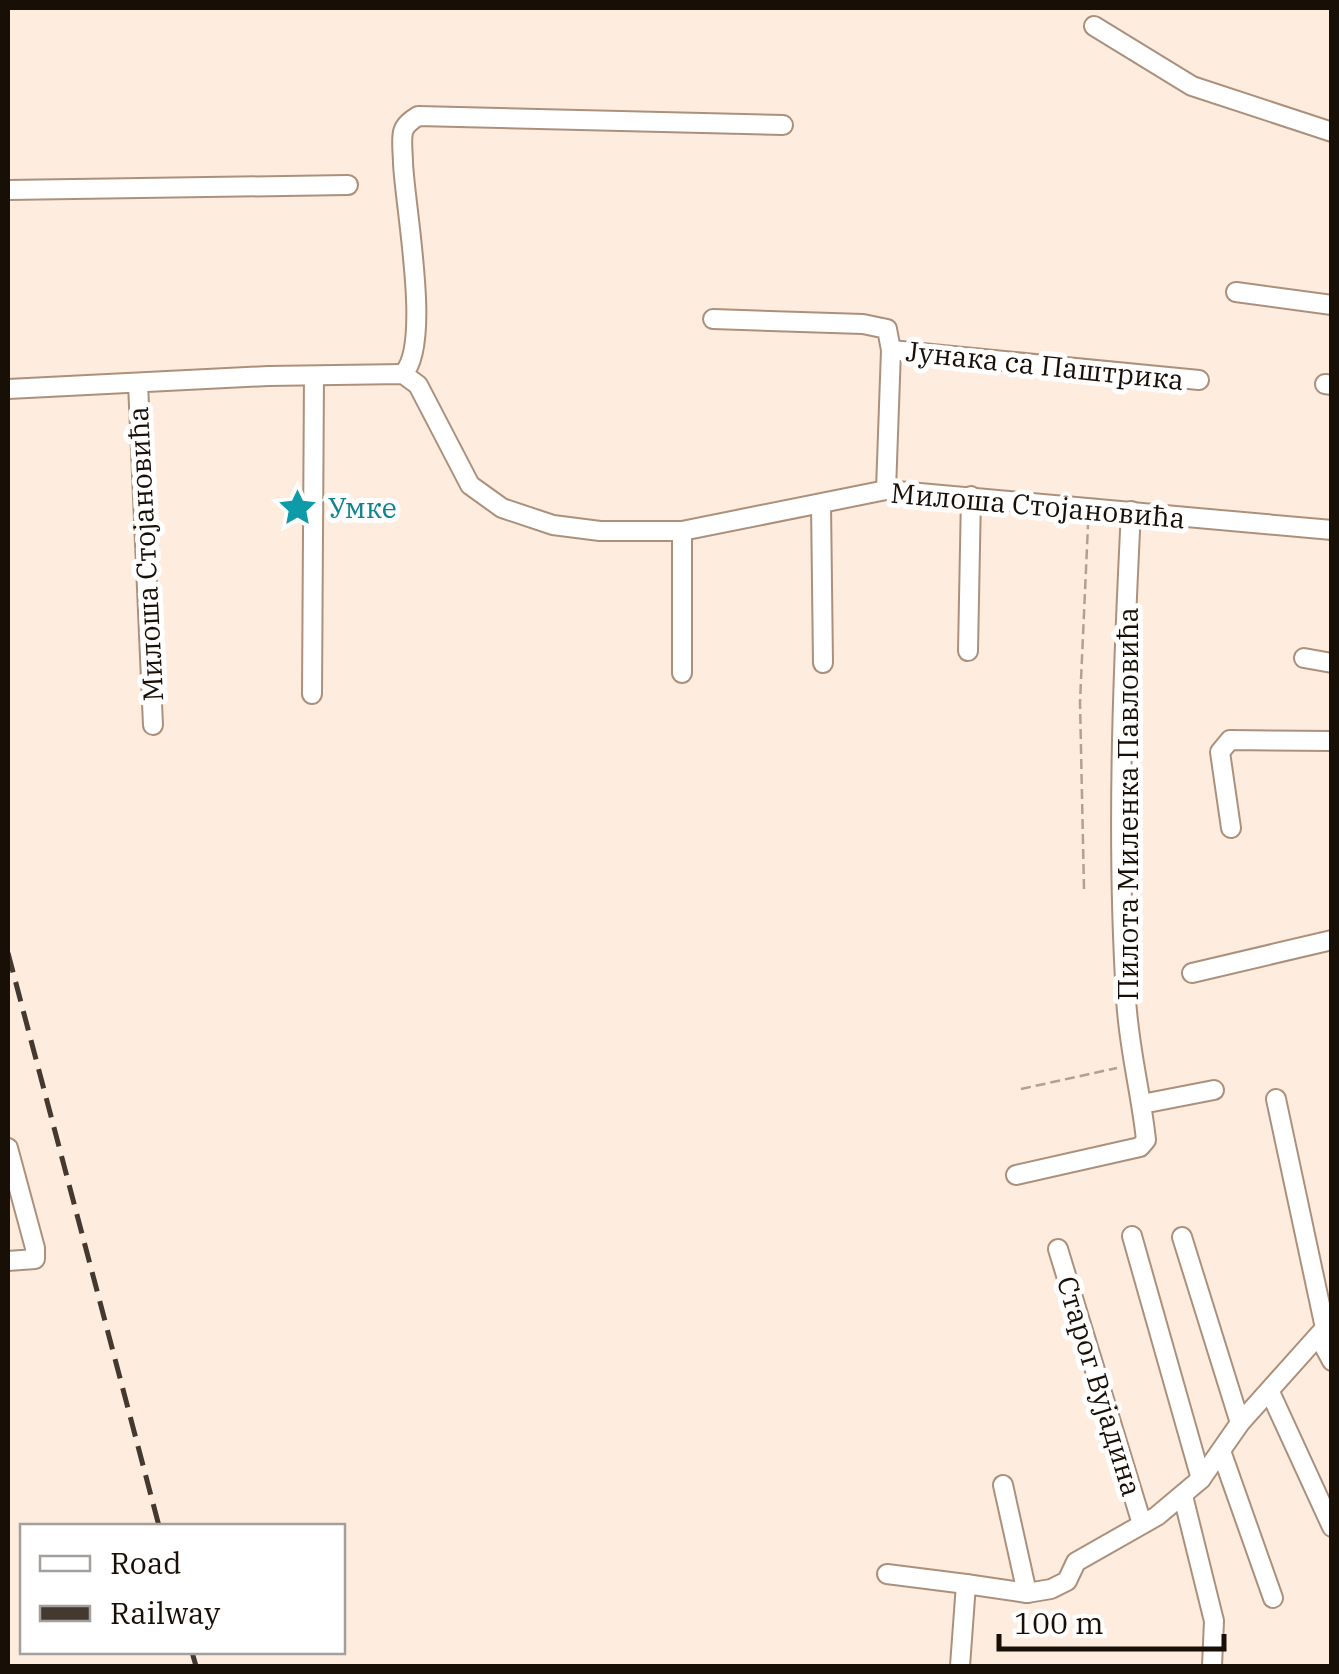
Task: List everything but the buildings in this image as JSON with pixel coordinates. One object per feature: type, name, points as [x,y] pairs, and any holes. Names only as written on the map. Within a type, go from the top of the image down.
[{"type":"street","points":[[1094,26],[1192,86],[1332,132]]},
{"type":"street","points":[[403,374],[412,365],[418,334],[404,178],[403,131],[408,122],[418,116],[783,125]]},
{"type":"street","points":[[8,190],[348,185]]},
{"type":"street","points":[[1236,292],[1332,305]]},
{"type":"street","name":"Јунака са Паштрика","points":[[713,319],[863,324],[887,329],[891,350],[886,490]]},
{"type":"street","name":"Јунака са Паштрика","points":[[891,350],[1199,380]]},
{"type":"street","name":"Милоша Стојановића","points":[[8,389],[403,374],[418,385],[470,485],[502,508],[552,525],[600,532],[682,531],[886,490],[1332,530]]},
{"type":"street","points":[[312,694],[314,376]]},
{"type":"street","name":"Милоша Стојановића","points":[[138,382],[153,725]]},
{"type":"street","points":[[968,651],[971,496]]},
{"type":"street","points":[[821,504],[822,662]]},
{"type":"street","name":"Пилота Миленка Павловића","points":[[1016,1175],[1140,1147],[1146,1140],[1126,1001],[1122,870],[1123,682],[1131,510]]},
{"type":"street","points":[[682,531],[682,674]]},
{"type":"street","points":[[1304,658],[1332,663]]},
{"type":"street","points":[[1231,828],[1220,752],[1230,740],[1332,741]]},
{"type":"street","points":[[1192,973],[1332,940]]},
{"type":"street","points":[[1142,1104],[1214,1090]]},
{"type":"street","points":[[1276,1099],[1332,1361]]},
{"type":"street","points":[[8,1148],[36,1248],[34,1259],[8,1261]]},
{"type":"street","points":[[1132,1236],[1201,1478]]},
{"type":"street","points":[[1182,1236],[1240,1423]]},
{"type":"street","name":"Старог Вујадина","points":[[1058,1248],[1142,1524]]},
{"type":"street","points":[[886,1574],[1028,1593],[1051,1590],[1067,1582],[1076,1562],[1183,1496],[1201,1478],[1240,1423],[1325,1331]]},
{"type":"street","points":[[1270,1392],[1332,1527]]},
{"type":"street","points":[[1221,1451],[1273,1598]]},
{"type":"street","points":[[1003,1485],[1028,1593]]},
{"type":"street","points":[[1183,1496],[1214,1621],[1212,1666]]},
{"type":"street","points":[[960,1666],[966,1584]]},
{"type":"path","points":[[1084,888],[1080,702],[1089,506]]},
{"type":"path","points":[[1021,1089],[1135,1064]]},
{"type":"railway","points":[[8,953],[158,1524]]},
{"type":"railway","points":[[193,1654],[196,1666]]},
{"type":"place","name":"Умке","points":[[298,507]]}]
